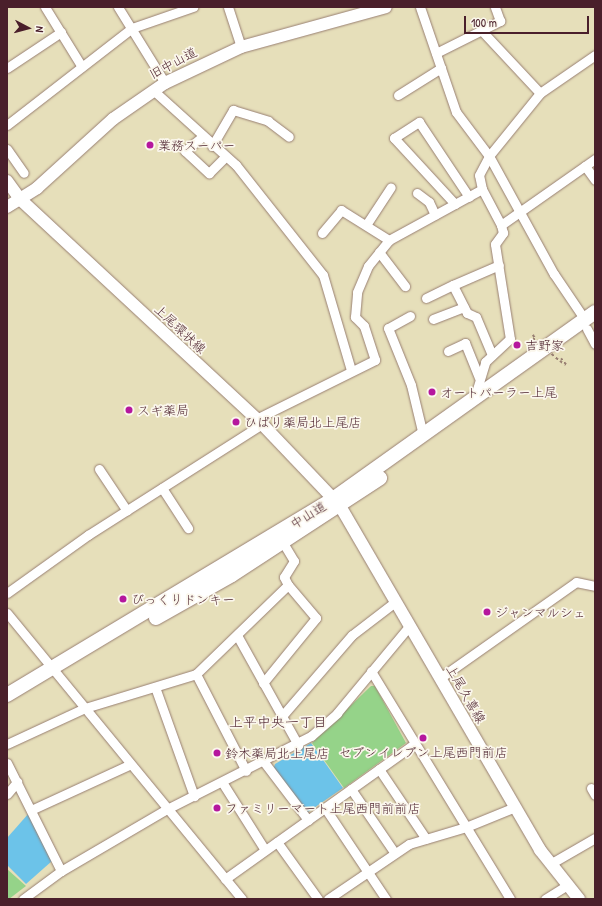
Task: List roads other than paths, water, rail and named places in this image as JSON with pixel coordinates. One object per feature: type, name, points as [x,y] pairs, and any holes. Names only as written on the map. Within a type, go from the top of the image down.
[{"type":"highway","name":"中山道","points":[[7,705],[55,672],[337,503],[423,435],[590,321]]},
{"type":"highway","name":"中山道","points":[[7,695],[55,672],[283,543],[590,321]]},
{"type":"main road","name":"旧中山道","points":[[7,207],[21,200],[113,119],[165,83],[241,47],[353,11],[386,7]]},
{"type":"main road","name":"上尾環状線","points":[[7,181],[21,200],[259,422],[337,503]]},
{"type":"main road","name":"上尾久喜線","points":[[337,503],[404,615],[515,807],[550,864],[579,899]]},
{"type":"street","points":[[46,7],[82,67]]},
{"type":"street","points":[[118,7],[165,83]]},
{"type":"street","points":[[7,125],[132,28],[181,9],[192,7]]},
{"type":"street","points":[[228,7],[241,47]]},
{"type":"street","points":[[420,7],[456,112],[489,156],[554,274],[590,321],[595,344]]},
{"type":"street","points":[[436,54],[500,21],[496,7]]},
{"type":"street","points":[[482,31],[540,93]]},
{"type":"street","points":[[7,68],[61,32]]},
{"type":"street","points":[[474,399],[480,377],[492,355],[510,339],[500,265],[495,244],[503,233],[501,225],[482,189],[478,175],[489,156],[540,93],[595,55]]},
{"type":"street","points":[[398,95],[441,68]]},
{"type":"street","points":[[153,90],[202,137],[226,157],[323,275],[350,370]]},
{"type":"street","points":[[212,146],[233,110],[268,121],[289,137]]},
{"type":"street","points":[[454,204],[394,138],[419,122],[469,196]]},
{"type":"street","points":[[202,137],[185,151],[209,173],[226,157]]},
{"type":"street","points":[[7,149],[24,173]]},
{"type":"street","points":[[501,225],[595,159]]},
{"type":"street","points":[[585,166],[595,180]]},
{"type":"street","points":[[366,225],[391,186]]},
{"type":"street","points":[[7,593],[259,422],[350,370],[375,360],[364,326],[355,317],[357,292],[368,266],[389,240],[482,189]]},
{"type":"street","points":[[417,193],[429,202],[435,215]]},
{"type":"street","points":[[322,233],[341,210],[389,240]]},
{"type":"street","points":[[380,252],[406,286]]},
{"type":"street","points":[[426,298],[500,265]]},
{"type":"street","points":[[454,285],[467,313],[476,317],[492,355]]},
{"type":"street","points":[[433,319],[464,307]]},
{"type":"street","points":[[410,316],[388,328],[411,385],[423,435]]},
{"type":"street","points":[[448,351],[465,343],[480,377]]},
{"type":"street","points":[[99,469],[127,511]]},
{"type":"street","points":[[162,488],[188,528]]},
{"type":"street","points":[[263,683],[316,618],[288,585],[284,577],[294,561],[283,543]]},
{"type":"street","points":[[440,678],[576,582],[595,586]]},
{"type":"street","points":[[7,744],[85,708],[196,674],[238,637],[288,585]]},
{"type":"street","points":[[7,613],[85,708],[165,810],[242,899]]},
{"type":"street","points":[[23,899],[61,871],[165,810],[298,745],[337,713],[371,671],[404,615]]},
{"type":"street","points":[[282,716],[352,635],[404,615]]},
{"type":"street","points":[[238,637],[298,745]]},
{"type":"street","points":[[371,671],[414,744],[510,899]]},
{"type":"street","points":[[196,674],[246,771]]},
{"type":"street","points":[[156,687],[194,796]]},
{"type":"street","points":[[225,879],[414,744]]},
{"type":"street","points":[[264,762],[308,820]]},
{"type":"street","points":[[7,763],[61,871]]},
{"type":"street","points":[[31,810],[129,765]]},
{"type":"street","points":[[379,769],[426,839]]},
{"type":"street","points":[[7,794],[17,782]]},
{"type":"street","points":[[222,782],[265,850]]},
{"type":"street","points":[[351,789],[394,852]]},
{"type":"street","points":[[328,899],[394,852],[426,839],[466,827],[515,807]]},
{"type":"street","points":[[324,808],[368,870],[386,899]]},
{"type":"street","points":[[550,864],[595,838]]},
{"type":"street","points":[[277,842],[318,899]]},
{"type":"street","points":[[545,899],[567,885]]},
{"type":"water","points":[[311,743],[343,788],[305,814],[273,770],[275,764]]},
{"type":"water","points":[[29,813],[52,861],[26,884],[7,865],[7,838]]},
{"type":"place","name":"業務スーパー","points":[[150,145]]},
{"type":"place","name":"吉野家","points":[[517,345]]},
{"type":"place","name":"オートパーラー上尾","points":[[432,392]]},
{"type":"place","name":"スギ薬局","points":[[129,410]]},
{"type":"place","name":"ひばり薬局北上尾店","points":[[236,422]]},
{"type":"place","name":"びっくりドンキー","points":[[123,599]]},
{"type":"place","name":"ジャンマルシェ","points":[[487,612]]},
{"type":"place","name":"セブンイレブン上尾西門前店","points":[[423,738]]},
{"type":"place","name":"鈴木薬局北上尾店","points":[[217,753]]},
{"type":"place","name":"ファミリーマート上尾西門前前店","points":[[217,808]]},
{"type":"district","name":"上平中央一丁目","points":[[278,722]]}]
